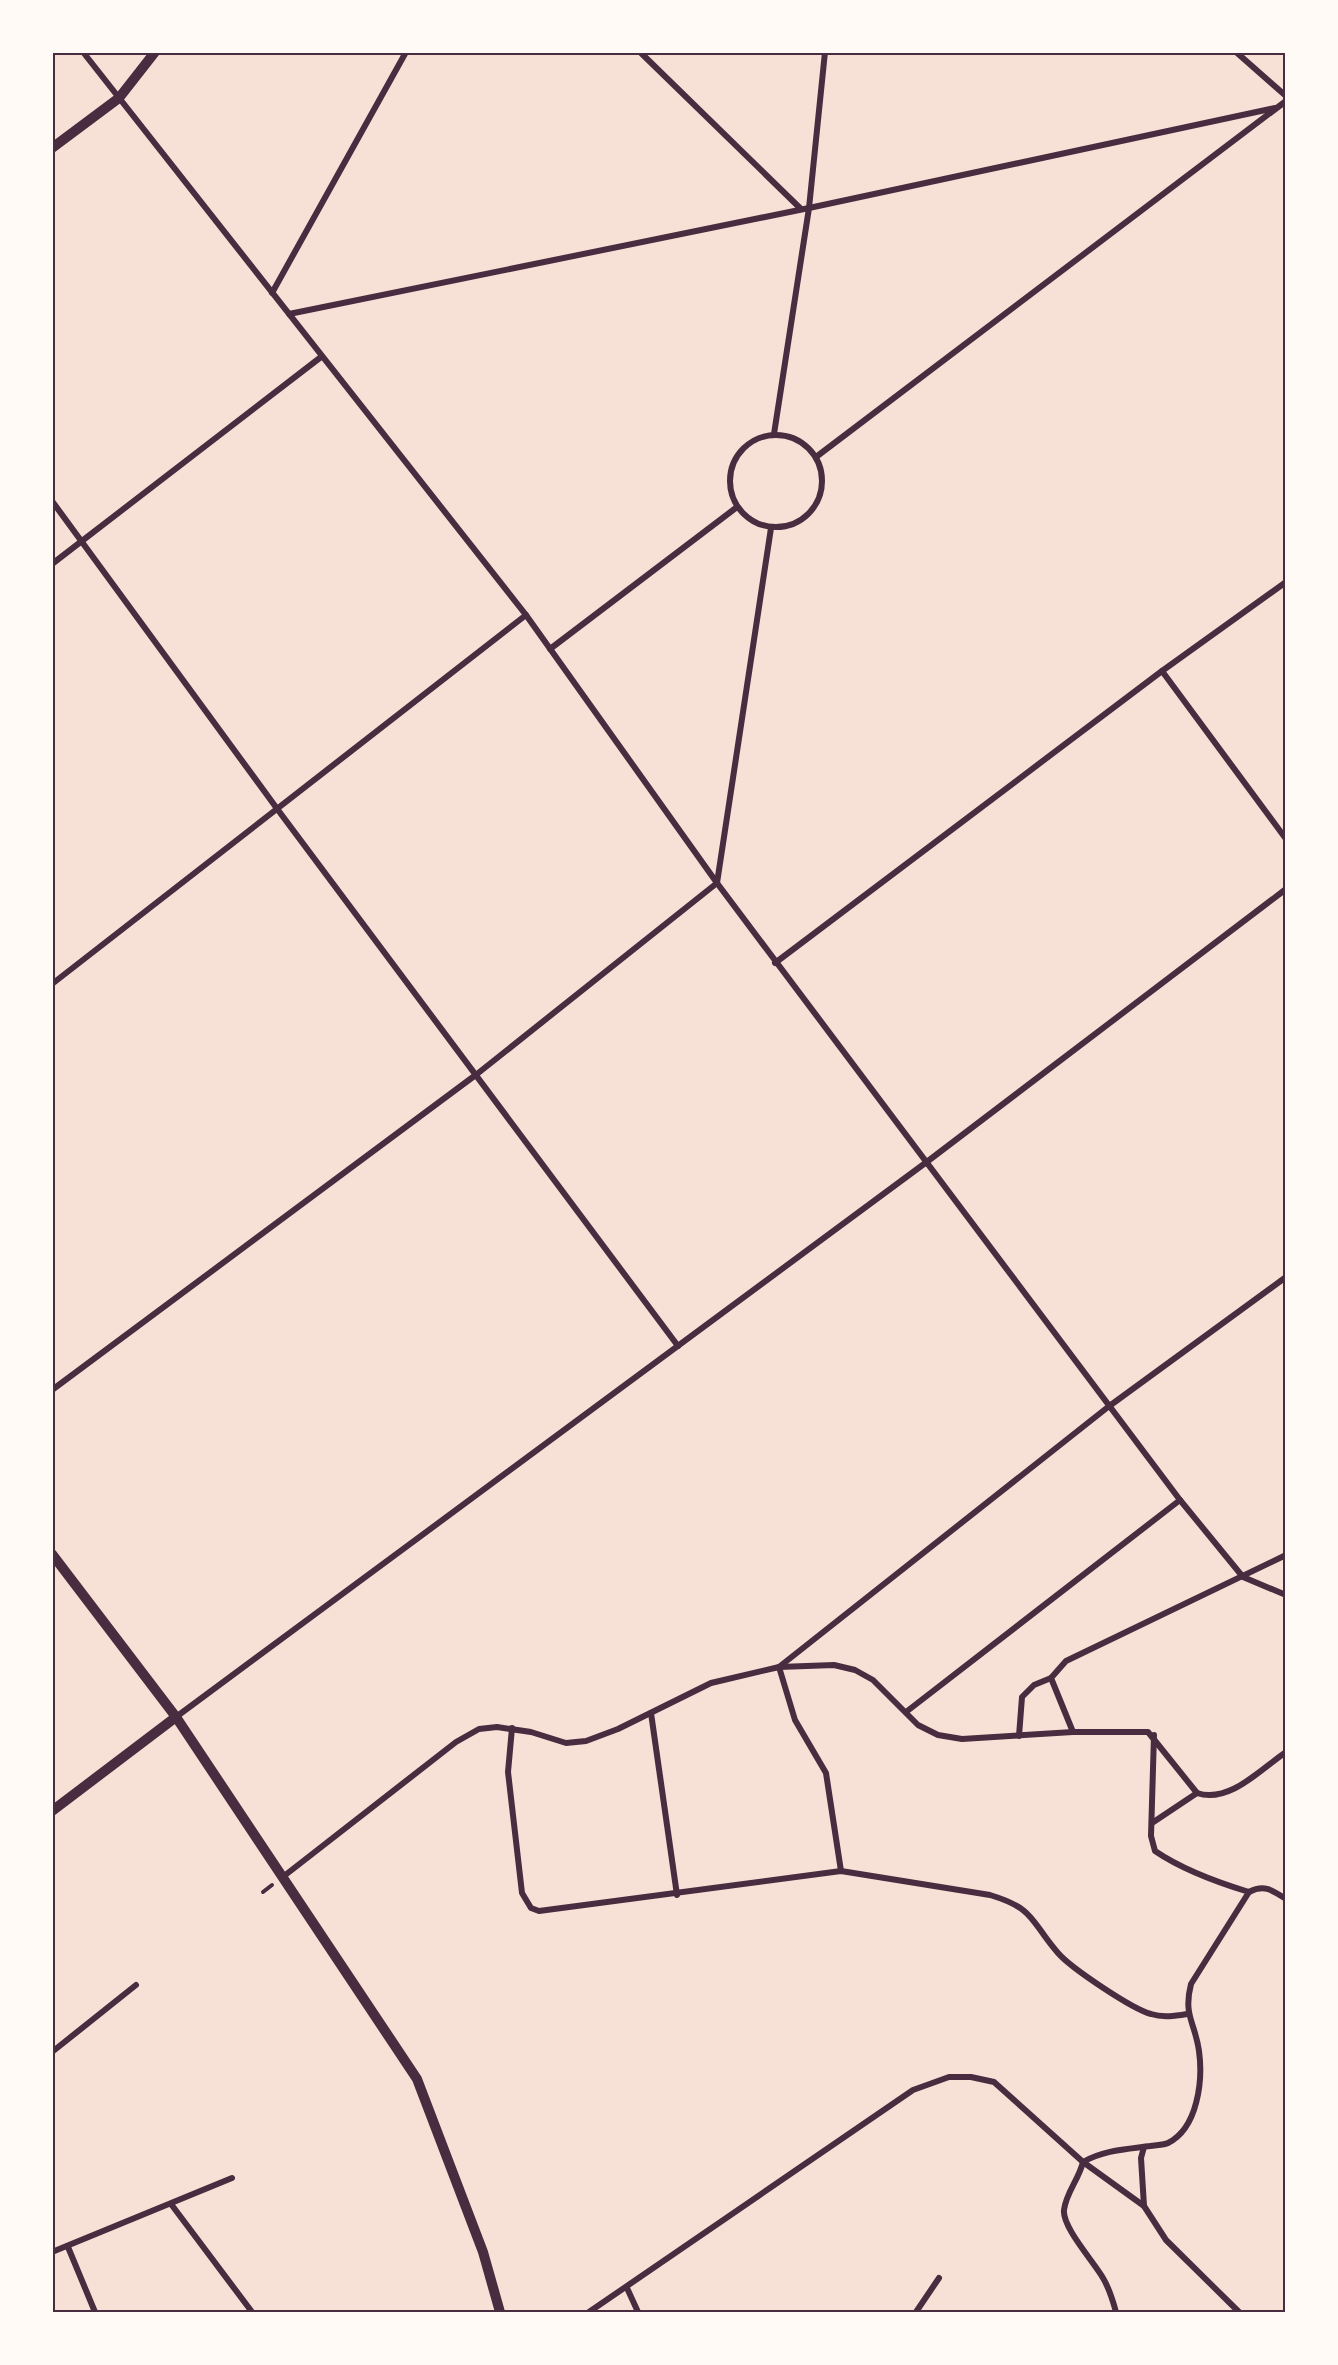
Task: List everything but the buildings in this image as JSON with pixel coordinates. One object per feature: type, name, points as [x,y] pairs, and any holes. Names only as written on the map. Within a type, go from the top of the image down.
[{"type":"street","points":[[83,52],[526,615],[775,963],[928,1161],[1179,1500],[1243,1577],[1286,1595]]},
{"type":"street","points":[[52,148],[119,98],[155,52]]},
{"type":"street","points":[[272,293],[405,52]]},
{"type":"street","points":[[640,52],[801,209]]},
{"type":"street","points":[[774,434],[809,208],[825,52]]},
{"type":"street","points":[[1236,52],[1286,96]]},
{"type":"street","points":[[816,457],[1286,101]]},
{"type":"street","points":[[288,314],[809,208],[1275,108]]},
{"type":"street","points":[[52,564],[321,357]]},
{"type":"street","points":[[774,434],[798,440],[816,457],[822,471],[823,486],[819,500],[800,522],[786,527],[771,528],[758,524],[737,507],[731,495],[729,481],[735,460],[747,444],[760,437],[774,434]]},
{"type":"street","points":[[52,501],[278,810],[678,1346]]},
{"type":"street","points":[[550,649],[737,507]]},
{"type":"street","points":[[52,1390],[477,1074],[717,883],[771,528]]},
{"type":"street","points":[[775,963],[1162,670],[1286,582]]},
{"type":"street","points":[[52,984],[526,615]]},
{"type":"street","points":[[1162,670],[1286,838]]},
{"type":"street","points":[[52,1811],[928,1161],[1286,889]]},
{"type":"street","points":[[779,1667],[1108,1407],[1286,1277]]},
{"type":"street","points":[[906,1712],[1179,1500]]},
{"type":"street","points":[[52,1554],[176,1717],[417,2079],[483,2252],[500,2313]]},
{"type":"street","points":[[1019,1736],[1022,1697],[1034,1685],[1051,1678],[1066,1661],[1286,1555]]},
{"type":"street","points":[[284,1876],[456,1742],[479,1729],[512,1728],[575,1743],[618,1729],[711,1683],[779,1667],[834,1665],[855,1670],[873,1680],[918,1725],[938,1735],[962,1739],[1073,1732],[1143,1731],[1154,1735],[1197,1792],[1212,1797],[1231,1790],[1286,1752]]},
{"type":"street","points":[[779,1667],[795,1720],[826,1773],[841,1871]]},
{"type":"street","points":[[1051,1678],[1073,1732]]},
{"type":"street","points":[[651,1713],[677,1895]]},
{"type":"street","points":[[512,1728],[508,1772],[522,1893],[531,1908],[539,1911],[677,1895],[841,1871],[990,1895],[1011,1902],[1031,1914],[1059,1954],[1104,1987],[1149,2014],[1187,2014]]},
{"type":"street","points":[[1154,1735],[1151,1836],[1155,1851],[1179,1865],[1249,1892]]},
{"type":"street","points":[[1152,1823],[1197,1792]]},
{"type":"street","points":[[1116,2313],[1103,2278],[1071,2229],[1063,2212],[1083,2162],[1102,2153],[1167,2144],[1180,2134],[1193,2114],[1197,2090],[1199,2053],[1196,2035],[1187,2014],[1187,2000],[1191,1984],[1249,1892],[1258,1887],[1269,1888],[1286,1899]]},
{"type":"street","points":[[52,2052],[136,1984]]},
{"type":"street","points":[[590,2313],[913,2090],[949,2077],[971,2077],[994,2082],[1083,2162],[1144,2206],[1166,2240],[1239,2313]]},
{"type":"street","points":[[1144,2147],[1142,2158],[1144,2206]]},
{"type":"street","points":[[52,2252],[232,2178]]},
{"type":"street","points":[[171,2204],[252,2313]]},
{"type":"street","points":[[68,2247],[95,2313]]},
{"type":"street","points":[[916,2313],[939,2278]]},
{"type":"street","points":[[627,2288],[638,2313]]}]
